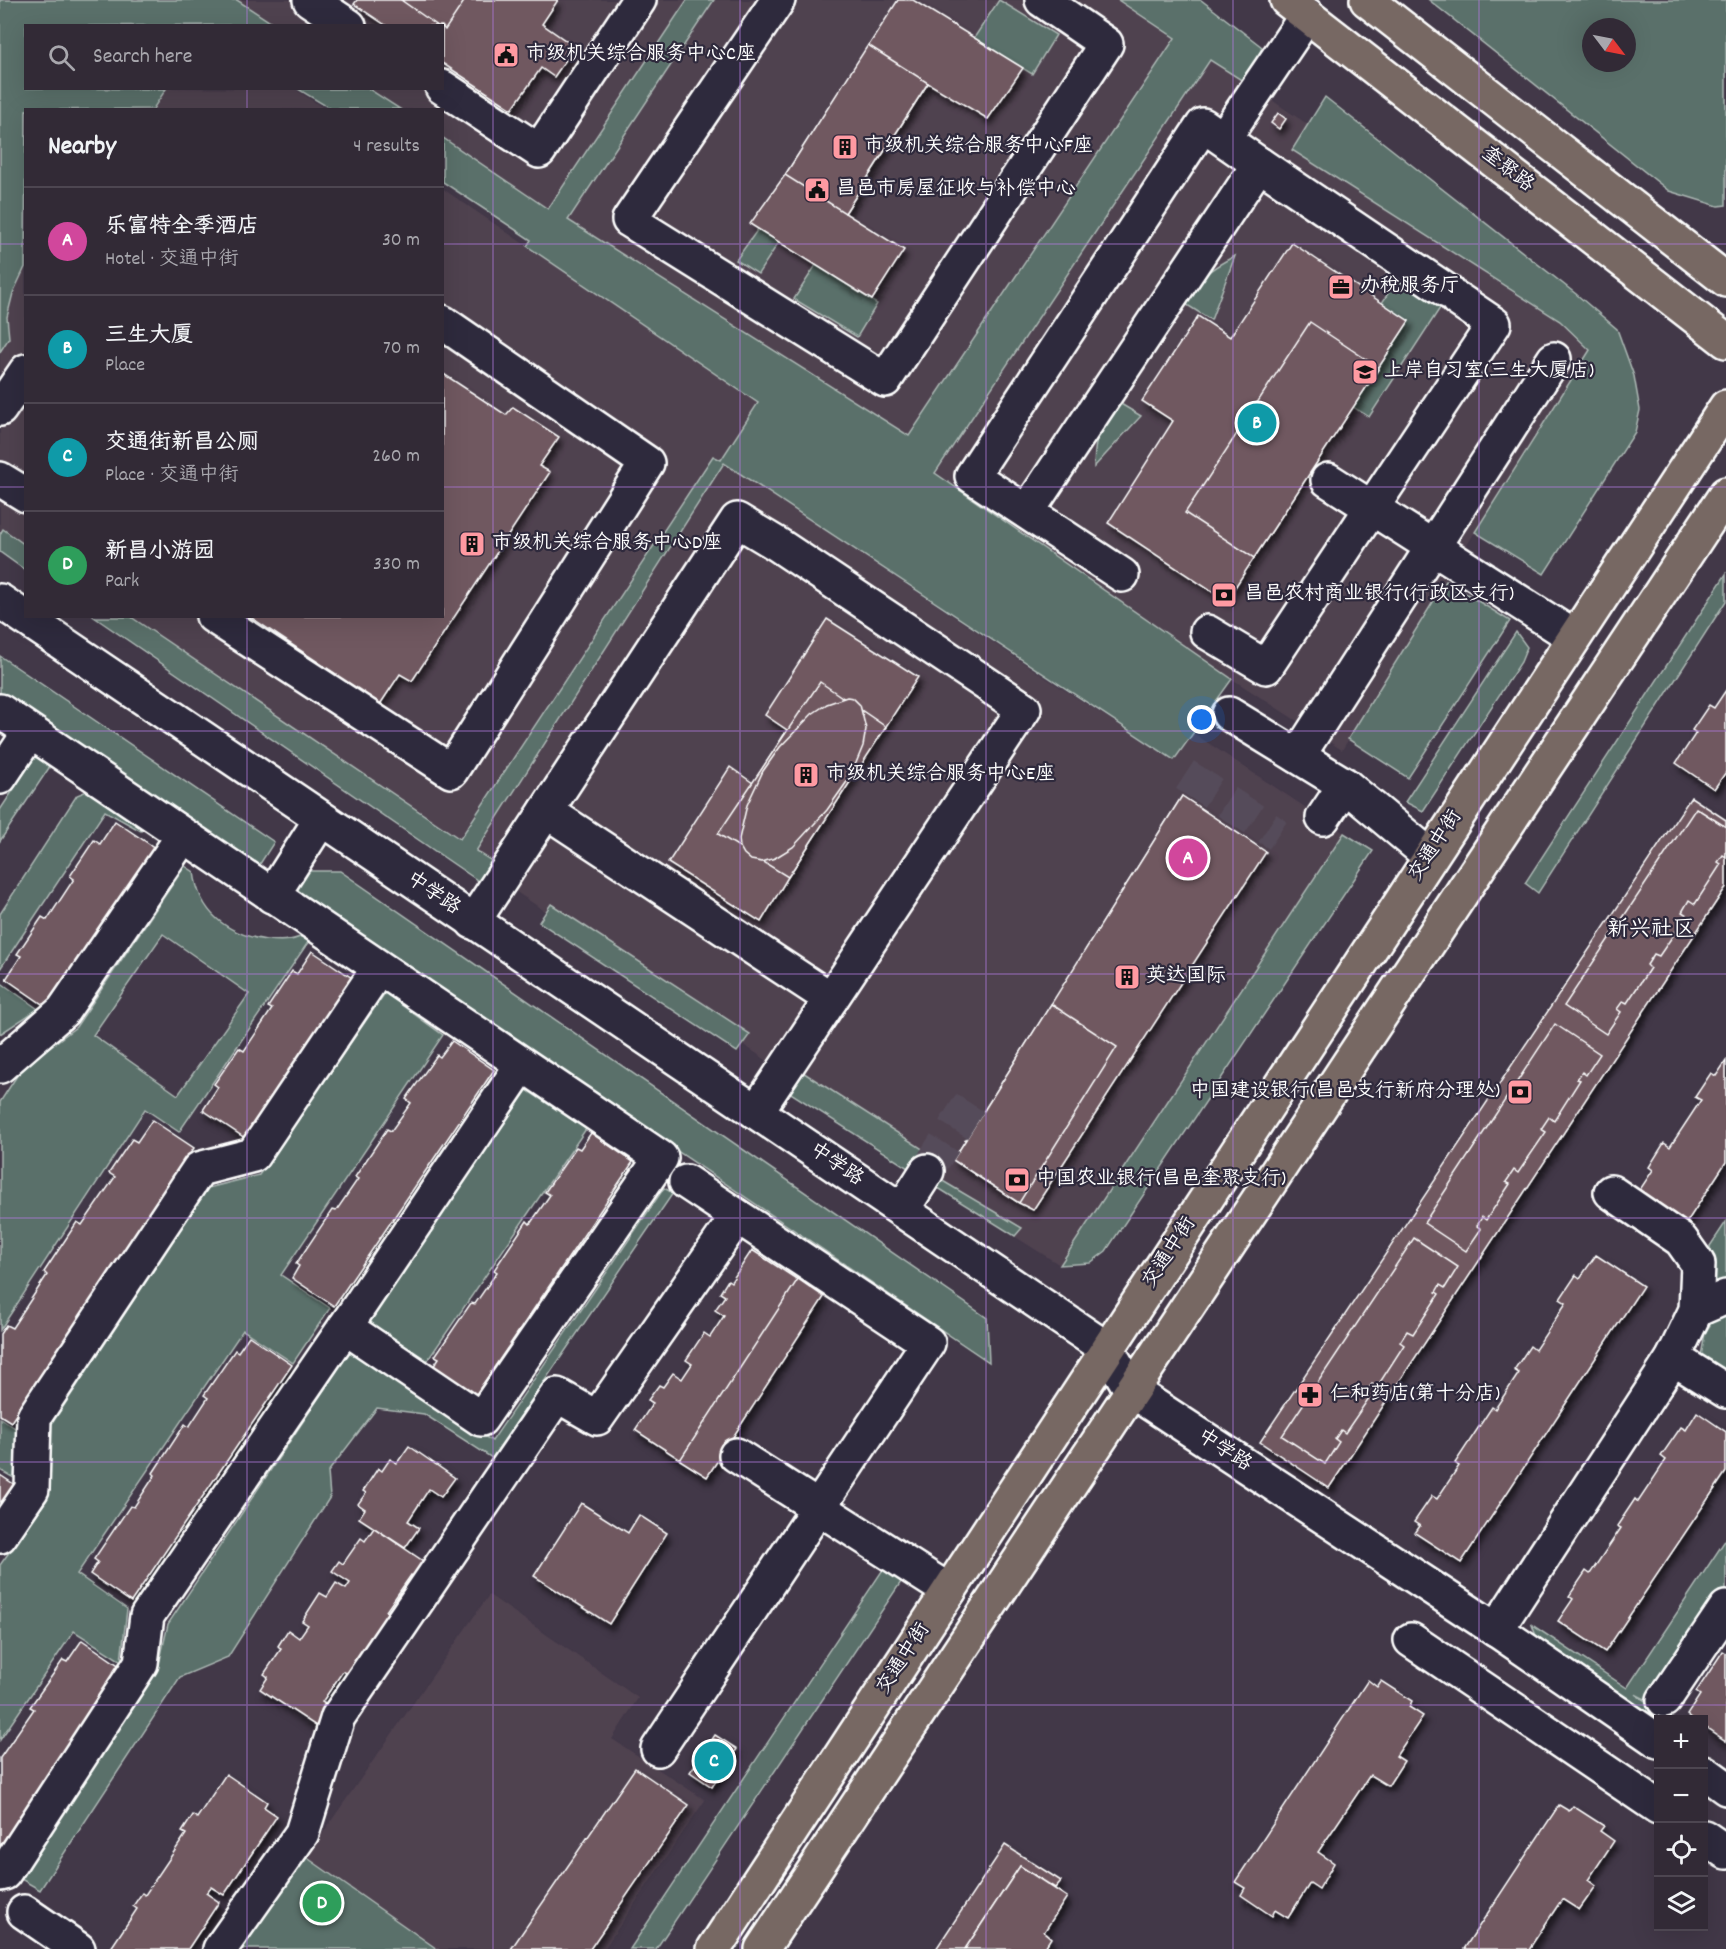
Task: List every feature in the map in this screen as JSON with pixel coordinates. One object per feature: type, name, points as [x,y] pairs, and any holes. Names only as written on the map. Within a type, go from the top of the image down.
[{"type":"main road","points":[[1367,0],[1726,280]]},
{"type":"main road","name":"奎聚路","points":[[1305,13],[1726,340]]},
{"type":"main road","name":"交通中街","points":[[714,1949],[1726,407]]},
{"type":"main road","points":[[762,1949],[1726,494]]},
{"type":"street","points":[[310,0],[346,24]]},
{"type":"street","points":[[444,88],[539,151],[639,0]]},
{"type":"street","points":[[778,0],[629,220],[885,380],[1106,44],[1042,0]]},
{"type":"street","points":[[1027,512],[1240,150],[1305,13]]},
{"type":"street","points":[[1122,575],[972,476],[1203,125],[1494,324],[1266,667],[1207,632]]},
{"type":"street","points":[[216,618],[451,771],[647,463],[444,323]]},
{"type":"street","points":[[1298,756],[1554,359]]},
{"type":"street","points":[[0,409],[24,373]]},
{"type":"street","points":[[1328,480],[1574,637]]},
{"type":"street","points":[[473,922],[737,519],[1024,709],[756,1112]]},
{"type":"street","name":"中学路","points":[[0,601],[24,617]]},
{"type":"street","name":"中学路","points":[[25,618],[1107,1349],[1132,1391],[1496,1630],[1654,1738]]},
{"type":"street","points":[[0,711],[661,1158],[481,1419],[345,1327]]},
{"type":"street","points":[[1229,714],[1345,785],[1430,856]]},
{"type":"street","points":[[0,777],[30,732]]},
{"type":"street","points":[[1323,818],[1345,785]]},
{"type":"street","points":[[546,811],[831,999]]},
{"type":"street","points":[[272,896],[321,819]]},
{"type":"street","points":[[0,1066],[63,1011],[183,836]]},
{"type":"street","points":[[0,1536],[32,1490],[34,1417],[199,1169],[253,1155],[379,968]]},
{"type":"street","points":[[0,1874],[4,1873],[141,1663],[147,1616],[522,1065]]},
{"type":"street","points":[[902,1210],[927,1171]]},
{"type":"street","points":[[658,1749],[928,1343],[686,1182]]},
{"type":"street","points":[[1496,1630],[1673,1358],[1696,1310],[1698,1264],[1681,1240],[1611,1192]]},
{"type":"street","points":[[220,1949],[302,1833],[338,1717],[557,1395],[597,1418],[737,1217]]},
{"type":"street","points":[[1696,1310],[1726,1297]]},
{"type":"street","points":[[1673,1358],[1726,1391]]},
{"type":"street","points":[[736,1455],[949,1591]]},
{"type":"street","points":[[1664,1700],[1726,1608]]},
{"type":"street","points":[[1411,1640],[1654,1804]]},
{"type":"street","points":[[1708,1775],[1726,1788]]},
{"type":"street","points":[[1708,1840],[1726,1852]]},
{"type":"street","points":[[35,1930],[78,1949]]},
{"type":"shaded area","points":[[237,0],[1118,0],[1175,37],[913,481],[558,216],[444,139],[444,108],[398,108],[371,90],[444,90],[444,24],[273,24]]},
{"type":"shaded area","points":[[1211,59],[1550,288],[1591,350],[1475,532],[1342,750],[1232,679],[935,473]]},
{"type":"shaded area","points":[[165,90],[296,90],[324,108],[154,108]]},
{"type":"shaded area","points":[[444,190],[758,403],[721,461],[1173,760],[1193,733],[1344,833],[1060,1265],[935,1186],[916,1161],[113,618],[444,618]]},
{"type":"shaded area","points":[[24,269],[24,557],[0,540],[0,352],[9,338],[7,317],[13,293]]},
{"type":"shaded area","points":[[489,1595],[638,1698],[612,1739],[705,1800],[604,1949],[437,1949],[306,1857]]},
{"type":"green space","points":[[0,0],[237,0],[273,24],[24,24],[24,90],[165,90],[154,108],[24,108],[24,269],[13,293],[7,317],[9,338],[0,352]]},
{"type":"green space","points":[[687,0],[714,0],[568,220],[909,436],[1175,38],[1118,0],[1201,0],[1262,47],[1257,64],[1246,83],[1210,60],[935,473],[1232,679],[1174,760],[724,463],[476,851],[506,870],[493,891],[95,618],[132,618],[460,839],[713,456],[721,460],[758,403],[527,246],[531,240],[444,183],[444,139],[548,209]]},
{"type":"green space","points":[[999,0],[1056,35],[1032,74],[974,38]]},
{"type":"green space","points":[[1429,0],[1726,0],[1726,205],[1718,206],[1669,191]]},
{"type":"green space","points":[[300,90],[371,90],[398,108],[329,108]]},
{"type":"green space","points":[[1325,97],[1576,294],[1617,329],[1634,376],[1640,410],[1635,432],[1544,574],[1475,532],[1590,350],[1560,321],[1292,150]]},
{"type":"green space","points":[[758,229],[779,242],[758,274],[736,260]]},
{"type":"green space","points":[[1235,256],[1211,320],[1184,303],[1205,275]]},
{"type":"green space","points":[[816,265],[877,304],[857,337],[794,299]]},
{"type":"green space","points":[[1400,274],[1444,302],[1369,417],[1353,407],[1409,321],[1382,303]]},
{"type":"green space","points":[[1114,400],[1141,416],[1094,467],[1098,432]]},
{"type":"green space","points":[[3,529],[24,544],[24,569],[0,552],[0,534]]},
{"type":"green space","points":[[1726,574],[1726,601],[1538,893],[1525,883]]},
{"type":"green space","points":[[1446,581],[1510,621],[1408,778],[1348,739]]},
{"type":"green space","points":[[1516,632],[1527,647],[1521,662],[1423,811],[1405,802]]},
{"type":"green space","points":[[0,656],[274,842],[258,867],[0,693]]},
{"type":"green space","points":[[37,754],[45,759],[49,768],[0,841],[0,810]]},
{"type":"green space","points":[[87,791],[145,825],[141,831],[105,811],[0,969],[0,914],[77,795]]},
{"type":"green space","points":[[1344,833],[1373,851],[1106,1251],[1090,1263],[1060,1265]]},
{"type":"green space","points":[[185,866],[194,872],[197,886],[208,910],[227,926],[252,937],[266,940],[289,940],[302,936],[309,941],[179,1132],[145,1109],[0,1330],[0,1102],[22,1068],[76,1027]],"holes":[[[163,934],[249,994],[178,1095],[93,1035]]]},
{"type":"green space","points":[[307,871],[340,871],[987,1318],[989,1362],[296,893]]},
{"type":"green space","points":[[551,904],[750,1034],[737,1052],[539,922]]},
{"type":"green space","points":[[0,982],[38,1009],[0,1034]]},
{"type":"green space","points":[[385,993],[443,1035],[281,1275],[330,1308],[293,1363],[243,1330],[77,1574],[127,1609],[121,1661],[74,1631],[0,1740],[0,1565],[48,1498],[51,1425],[208,1188],[259,1175]]},
{"type":"green space","points":[[798,1069],[924,1150],[911,1170],[786,1090]]},
{"type":"green space","points":[[527,1090],[586,1129],[423,1367],[362,1332]]},
{"type":"green space","points":[[941,1180],[1022,1228],[1015,1236],[935,1186]]},
{"type":"green space","points":[[664,1188],[673,1193],[492,1458],[424,1414],[377,1408],[328,1472],[330,1497],[228,1657],[180,1677],[40,1890],[21,1879],[160,1660],[168,1624],[350,1351],[492,1441]]},
{"type":"green space","points":[[1726,1222],[1726,1286],[1712,1285],[1710,1246]]},
{"type":"green space","points":[[1726,1314],[1726,1372],[1701,1356],[1705,1333],[1715,1317]]},
{"type":"green space","points":[[0,1418],[18,1430],[14,1478],[0,1470]]},
{"type":"green space","points":[[1726,1539],[1726,1589],[1651,1702],[1635,1694],[1667,1715],[1654,1715],[1654,1722],[1539,1644],[1532,1625],[1627,1688]]},
{"type":"green space","points":[[884,1568],[901,1582],[656,1949],[630,1949]]},
{"type":"green space","points":[[306,1857],[437,1949],[241,1949]]},
{"type":"building","name":"市级机关综合服务中心C座","points":[[357,0],[558,0],[542,24],[575,47],[554,77],[541,68],[512,109],[444,64],[444,24],[384,24],[354,4]]},
{"type":"building","points":[[401,0],[465,0],[445,30],[444,24],[435,24]]},
{"type":"building","name":"市级机关综合服务中心F座","points":[[898,0],[913,0],[1023,68],[988,119],[928,83],[845,213],[904,250],[872,300],[750,224],[785,175]]},
{"type":"building","points":[[868,45],[928,83],[845,213],[785,175]]},
{"type":"building","points":[[1278,113],[1286,119],[1279,129],[1271,123]]},
{"type":"building","points":[[1292,243],[1409,321],[1226,601],[1108,523],[1173,421],[1142,401],[1198,316],[1230,337]]},
{"type":"building","points":[[1310,322],[1379,368],[1254,558],[1185,513]]},
{"type":"building","name":"市级机关综合服务中心D座","points":[[444,374],[506,415],[513,407],[559,437],[539,466],[550,472],[412,681],[400,674],[375,712],[331,682],[336,674],[252,618],[444,618]]},
{"type":"building","name":"市级机关综合服务中心E座","points":[[827,619],[918,677],[761,922],[668,863],[730,767],[753,783],[787,730],[765,715]]},
{"type":"building","points":[[820,682],[886,727],[788,877],[718,834]]},
{"type":"building","points":[[1726,690],[1726,772],[1714,789],[1676,763],[1696,733],[1692,730],[1709,705],[1714,708]]},
{"type":"building","points":[[847,697],[853,698],[860,705],[866,729],[863,746],[846,783],[827,810],[793,847],[775,858],[762,862],[751,860],[740,847],[739,839],[747,805],[763,771],[780,747],[812,714],[827,704]]},
{"type":"building","points":[[1182,796],[1254,844],[1153,995],[1086,949]]},
{"type":"building","name":"英达国际","points":[[1182,796],[1266,852],[1033,1210],[953,1160]]},
{"type":"building","points":[[1691,797],[1726,820],[1726,887],[1329,1488],[1260,1442]]},
{"type":"building","points":[[1696,808],[1726,827],[1726,857],[1723,855],[1718,862],[1721,864],[1695,904],[1689,900],[1682,912],[1687,915],[1659,956],[1654,954],[1647,965],[1650,968],[1627,1003],[1623,1001],[1617,1009],[1621,1012],[1606,1034],[1564,1006]]},
{"type":"building","points":[[115,821],[155,848],[48,1008],[6,979],[21,956],[17,954],[42,917],[47,920],[74,879],[70,876],[94,840],[100,844]]},
{"type":"building","points":[[312,951],[352,978],[245,1138],[203,1110],[218,1087],[214,1084],[239,1048],[244,1051],[272,1009],[268,1007],[292,971],[297,974]]},
{"type":"building","points":[[1051,1004],[1117,1047],[1019,1203],[953,1160]]},
{"type":"building","points":[[1555,1024],[1600,1054],[1586,1075],[1582,1072],[1577,1079],[1580,1080],[1554,1121],[1549,1117],[1541,1129],[1546,1132],[1518,1173],[1514,1170],[1506,1182],[1510,1184],[1486,1220],[1482,1217],[1477,1226],[1481,1229],[1466,1251],[1424,1223]]},
{"type":"building","points":[[452,1041],[494,1070],[334,1306],[292,1278],[299,1266],[296,1264],[332,1210],[336,1211],[358,1179],[355,1177],[387,1129],[391,1131],[411,1103],[406,1099],[437,1055],[440,1057]]},
{"type":"building","points":[[1726,1061],[1726,1162],[1685,1225],[1637,1194],[1653,1170],[1649,1167],[1664,1143],[1670,1147],[1701,1100],[1695,1097],[1711,1073],[1716,1076]]},
{"type":"building","points":[[152,1120],[194,1148],[11,1422],[0,1415],[0,1334],[6,1325],[12,1328],[47,1275],[44,1272],[77,1222],[82,1225],[115,1177],[109,1173],[132,1139],[137,1142]]},
{"type":"building","points":[[591,1133],[633,1162],[473,1399],[431,1370],[439,1358],[435,1356],[471,1303],[475,1304],[497,1272],[494,1270],[527,1221],[530,1224],[550,1195],[545,1192],[576,1147],[580,1149]]},
{"type":"building","points":[[1414,1238],[1458,1267],[1445,1288],[1440,1285],[1436,1292],[1439,1294],[1413,1334],[1407,1331],[1400,1342],[1404,1345],[1377,1387],[1372,1384],[1364,1395],[1369,1398],[1345,1433],[1341,1430],[1335,1439],[1339,1442],[1325,1464],[1282,1436]]},
{"type":"building","points":[[752,1250],[818,1293],[797,1325],[783,1316],[764,1346],[776,1354],[737,1414],[723,1405],[700,1441],[708,1446],[700,1457],[704,1460],[696,1470],[635,1430],[653,1403],[648,1400],[659,1385],[663,1387],[673,1373],[682,1379],[692,1364],[686,1360],[704,1333],[710,1337],[724,1316],[715,1310],[725,1296],[720,1293],[728,1280],[731,1282]]},
{"type":"building","points":[[1596,1255],[1643,1286],[1461,1563],[1415,1533],[1420,1526],[1414,1522],[1432,1496],[1437,1499],[1459,1466],[1455,1463],[1492,1407],[1495,1409],[1519,1373],[1514,1370],[1530,1346],[1535,1350],[1566,1303],[1560,1299],[1576,1275],[1580,1278]]},
{"type":"building","points":[[798,1279],[824,1297],[707,1477],[680,1460]]},
{"type":"building","points":[[249,1336],[292,1365],[131,1602],[90,1574],[98,1562],[94,1559],[130,1506],[134,1507],[185,1424],[189,1427],[208,1398],[204,1395],[235,1350],[238,1352]]},
{"type":"building","points":[[1697,1412],[1726,1432],[1726,1472],[1605,1652],[1558,1621],[1573,1599],[1569,1596],[1586,1571],[1590,1574],[1621,1528],[1617,1526],[1635,1499],[1638,1502],[1666,1460],[1661,1456],[1681,1427],[1686,1430]]},
{"type":"building","points":[[409,1446],[455,1478],[441,1497],[429,1489],[408,1521],[419,1528],[405,1548],[359,1518],[365,1509],[358,1504],[366,1493],[363,1491],[378,1468],[382,1471],[390,1459],[397,1463]]},
{"type":"building","points":[[0,1475],[15,1485],[0,1507]]},
{"type":"building","points":[[581,1503],[628,1533],[639,1515],[667,1533],[609,1624],[534,1576]]},
{"type":"building","points":[[374,1528],[429,1565],[419,1580],[411,1575],[386,1611],[395,1618],[352,1677],[343,1671],[322,1702],[329,1707],[316,1726],[260,1689],[268,1677],[264,1674],[281,1649],[278,1646],[288,1630],[299,1638],[308,1625],[302,1621],[320,1593],[327,1597],[336,1583],[346,1589],[350,1583],[332,1571],[339,1561],[343,1564],[361,1538],[365,1541]]},
{"type":"building","points":[[82,1640],[124,1669],[0,1849],[0,1758],[34,1709],[30,1707],[63,1660],[67,1662]]},
{"type":"building","points":[[1723,1651],[1726,1653],[1726,1741],[1708,1729],[1708,1715],[1687,1715],[1700,1695],[1696,1692]]},
{"type":"building","points":[[1368,1680],[1377,1687],[1381,1681],[1412,1701],[1409,1707],[1423,1716],[1396,1756],[1404,1761],[1388,1786],[1370,1775],[1318,1852],[1334,1863],[1319,1889],[1310,1883],[1288,1918],[1275,1910],[1272,1916],[1241,1895],[1245,1888],[1235,1882]]},
{"type":"building","points":[[715,1735],[737,1749],[712,1787],[690,1772]]},
{"type":"building","points":[[635,1768],[689,1805],[590,1949],[511,1949]]},
{"type":"building","points":[[226,1774],[267,1802],[264,1807],[277,1816],[224,1895],[211,1887],[206,1893],[219,1902],[188,1949],[112,1949],[137,1909],[133,1906],[142,1893],[145,1895],[186,1834],[182,1832],[193,1815],[197,1818]]},
{"type":"building","points":[[1559,1805],[1569,1811],[1573,1806],[1604,1826],[1600,1831],[1614,1841],[1588,1880],[1596,1886],[1579,1910],[1562,1899],[1529,1949],[1464,1949]]},
{"type":"building","points":[[1005,1845],[1061,1881],[1055,1888],[1020,1866],[965,1949],[936,1949]]},
{"type":"building","points":[[1020,1866],[1067,1897],[1044,1932],[1051,1938],[1044,1949],[965,1949]]},
{"type":"tunnel","points":[[1185,775],[1278,835]]},
{"type":"tunnel","points":[[927,1171],[970,1103]]},
{"type":"place","name":"市级机关综合服务中心C座","points":[[506,55]]},
{"type":"place","name":"市级机关综合服务中心F座","points":[[845,147]]},
{"type":"place","name":"昌邑市房屋征收与补偿中心","points":[[817,190]]},
{"type":"place","name":"办税服务厅","points":[[1341,287]]},
{"type":"place","name":"上岸自习室(三生大厦店)","points":[[1365,372]]},
{"type":"place","name":"三生大厦","points":[[1257,423]]},
{"type":"place","name":"市级机关综合服务中心D座","points":[[472,544]]},
{"type":"place","name":"昌邑农村商业银行(行政区支行)","points":[[1224,595]]},
{"type":"place","name":"市级机关综合服务中心E座","points":[[806,775]]},
{"type":"place","name":"乐富特全季酒店","points":[[1188,858]]},
{"type":"place","name":"英达国际","points":[[1127,977]]},
{"type":"place","name":"中国建设银行(昌邑支行新府分理处)","points":[[1520,1092]]},
{"type":"place","name":"中国农业银行(昌邑奎聚支行)","points":[[1017,1180]]},
{"type":"place","name":"仁和药店(第十分店)","points":[[1310,1395]]},
{"type":"place","name":"交通街新昌公厕","points":[[714,1761]]},
{"type":"place","name":"新昌小游园","points":[[322,1903]]},
{"type":"district","name":"新兴社区","points":[[1651,930]]}]
